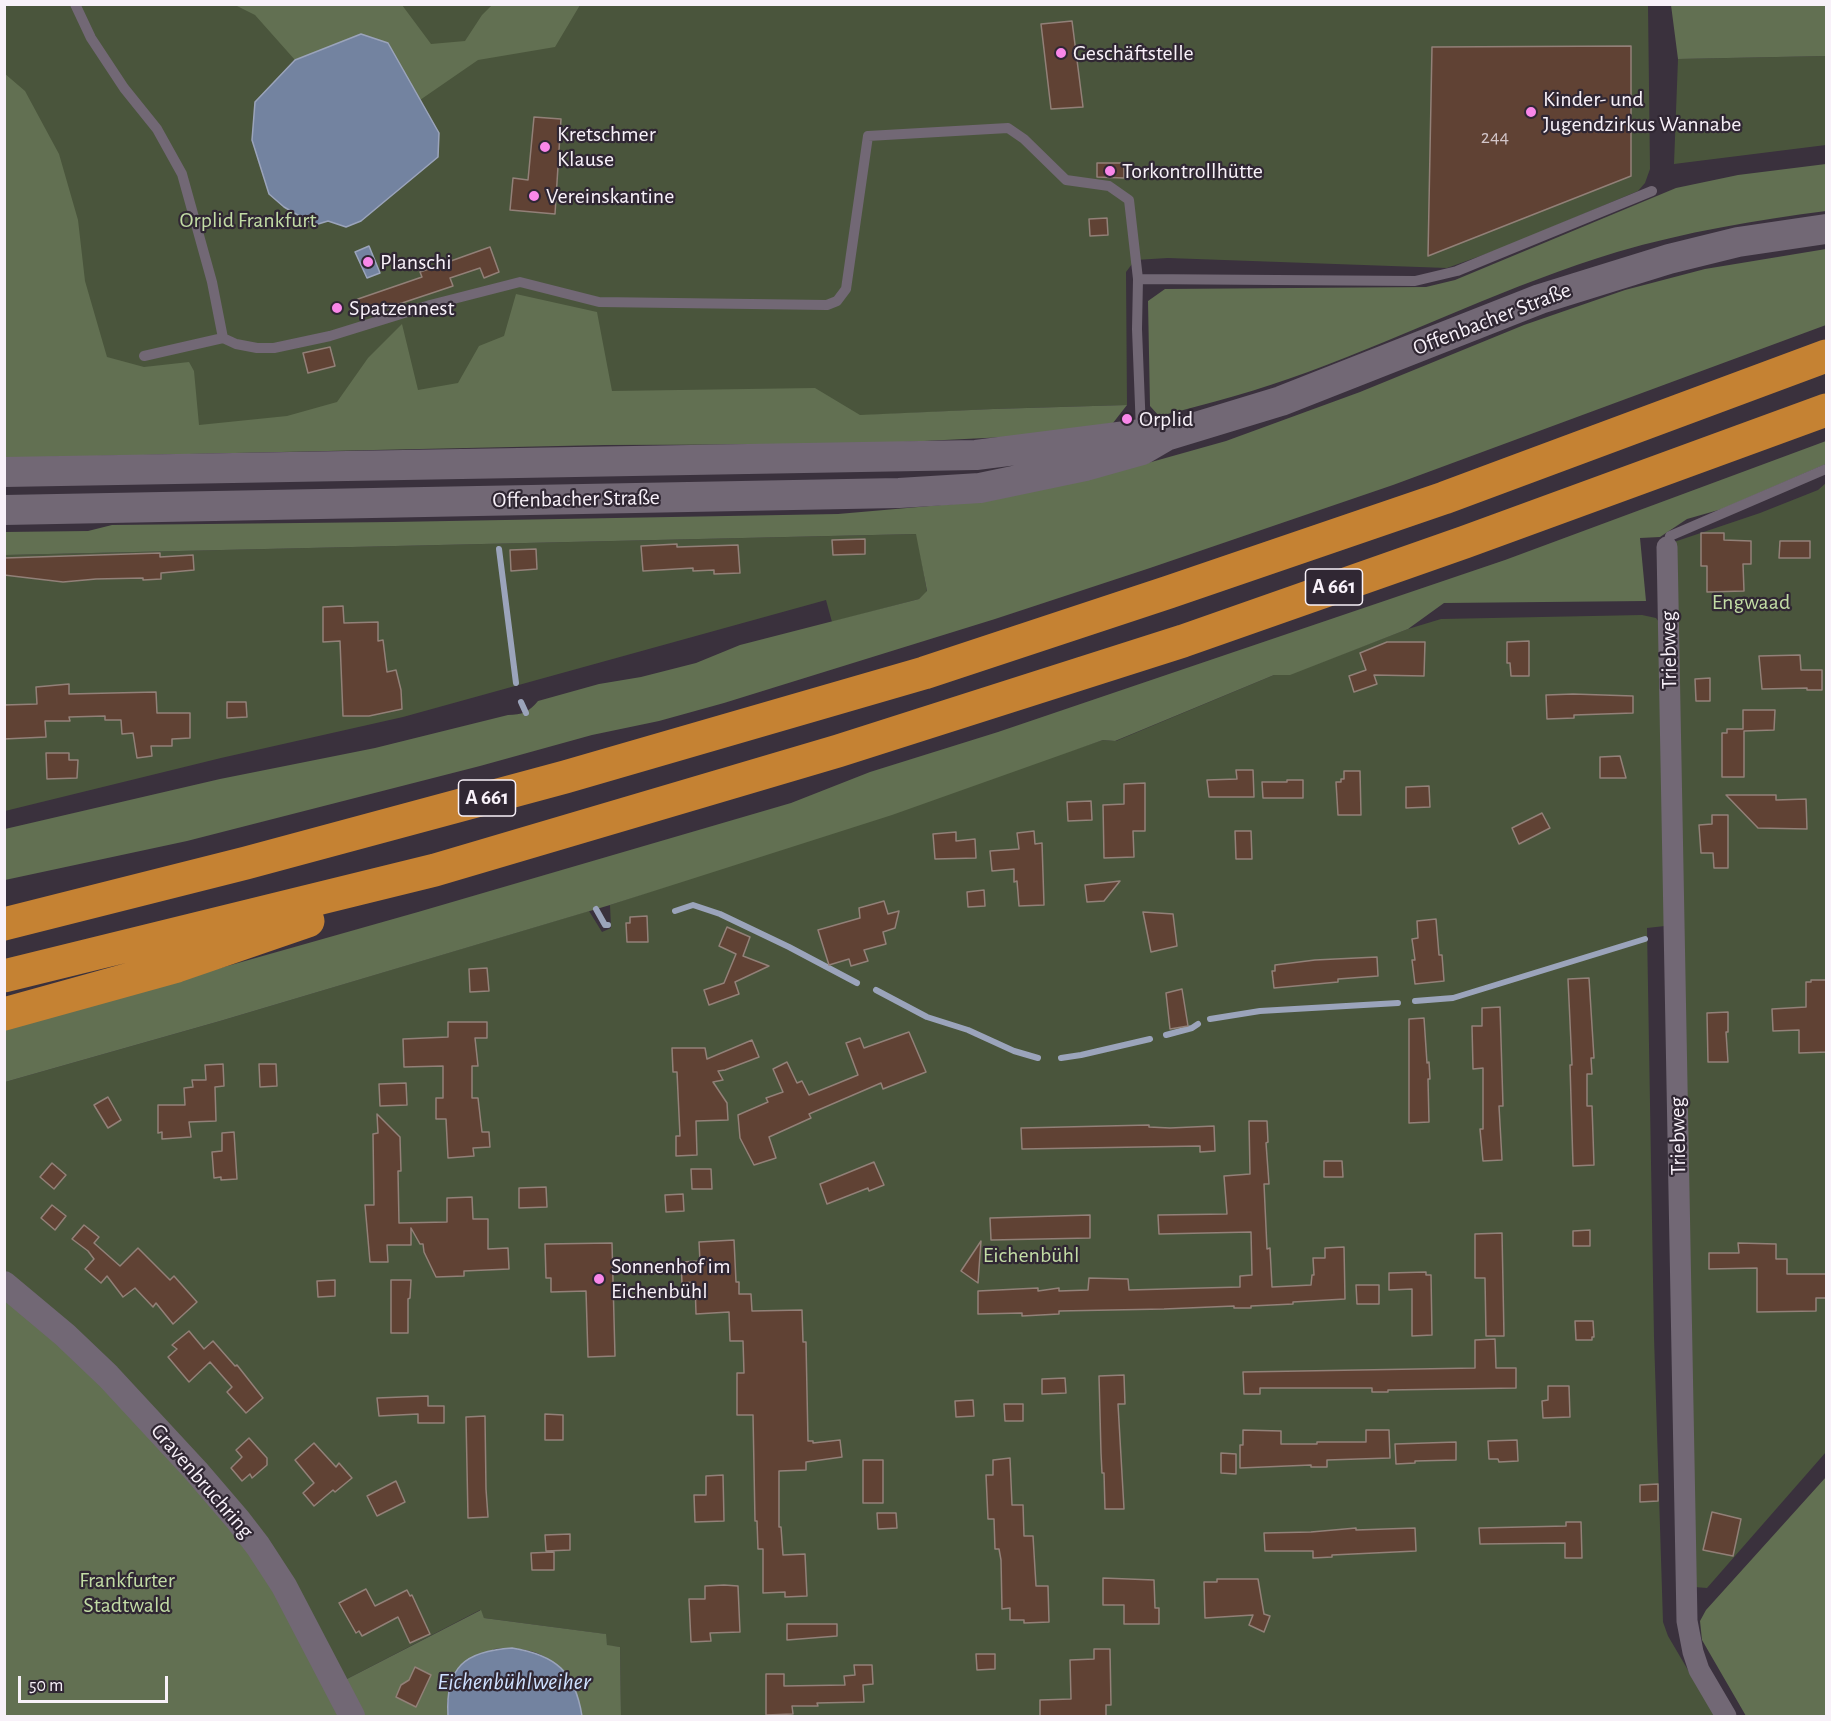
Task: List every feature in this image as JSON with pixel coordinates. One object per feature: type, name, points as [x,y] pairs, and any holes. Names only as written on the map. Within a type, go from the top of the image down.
[{"type":"highway","name":"A 661","points":[[4,924],[246,863],[566,777],[924,673],[1444,498],[1827,356]]},
{"type":"highway","name":"A 661","points":[[4,976],[435,870],[838,751],[1183,640],[1465,542],[1827,410]]},
{"type":"highway","points":[[4,901],[246,863]]},
{"type":"highway","points":[[4,1014],[177,966],[299,925],[435,870]]},
{"type":"main road","name":"Offenbacher Straße","points":[[4,510],[938,492],[980,488],[1085,466],[1150,440],[1281,400],[1540,299],[1614,275],[1738,242],[1827,229]]},
{"type":"main road","name":"Offenbacher Straße","points":[[4,472],[975,455],[1150,440]]},
{"type":"street","name":"Triebweg","points":[[1667,547],[1687,1621],[1699,1670],[1726,1716]]},
{"type":"street","name":"Gravenbruchring","points":[[4,1284],[108,1376],[238,1520],[284,1586],[352,1716]]},
{"type":"lane","points":[[75,4],[91,38],[124,88],[157,129],[182,174],[212,282],[222,338]]},
{"type":"lane","points":[[144,356],[222,338],[236,344],[274,348],[330,336],[430,305],[520,282],[599,302],[827,305],[837,301],[846,289],[868,136],[1008,128],[1024,139],[1066,180],[1109,186],[1129,200],[1138,279],[1137,329],[1150,440]]},
{"type":"lane","points":[[1138,279],[1415,281],[1457,271],[1652,191]]},
{"type":"lane","points":[[1667,547],[1670,536],[1692,525],[1827,469]]},
{"type":"green space","name":"Orplid Frankfurt","points":[[4,5],[1648,5],[1650,169],[1645,183],[1638,191],[1505,247],[1447,268],[1168,258],[1135,260],[1126,272],[1127,405],[993,409],[629,427],[100,439],[5,156]]},
{"type":"green space","points":[[235,5],[402,5],[431,44],[465,41],[482,15],[492,5],[580,5],[555,47],[478,60],[420,100],[388,43],[361,34],[295,60],[255,15]]},
{"type":"green space","points":[[1671,5],[1826,5],[1826,56],[1678,59]]},
{"type":"green space","points":[[1826,56],[1826,145],[1674,164],[1678,59]]},
{"type":"green space","points":[[4,73],[25,91],[59,154],[78,220],[85,281],[107,357],[144,367],[189,362],[194,371],[199,425],[287,416],[337,402],[368,358],[402,324],[418,390],[458,383],[479,346],[504,336],[516,294],[597,312],[612,391],[815,388],[860,415],[1127,405],[1113,423],[1026,436],[863,444],[605,445],[5,458]]},
{"type":"green space","points":[[1826,164],[1826,211],[1721,227],[1617,252],[1538,279],[1347,357],[1271,385],[1159,416],[1150,406],[1148,301],[1165,289],[1426,287],[1455,280],[1676,188],[1738,175]]},
{"type":"green space","points":[[1826,249],[1826,325],[1393,485],[995,619],[724,703],[659,721],[592,735],[187,841],[5,880],[5,829],[220,779],[375,748],[521,713],[538,701],[599,684],[641,677],[696,663],[740,645],[919,599],[927,591],[916,534],[5,555],[5,532],[88,531],[112,525],[838,514],[953,504],[1098,477],[1226,441],[1360,392],[1524,325],[1625,290],[1705,269]]},
{"type":"green space","points":[[1826,441],[1826,464],[1722,509],[1687,519],[1660,537],[1640,538],[1646,601],[1444,603],[1408,629],[1290,675],[1274,675],[1115,741],[1103,740],[892,815],[610,905],[220,1021],[5,1082],[5,1029],[791,803],[870,772],[998,732],[1505,560]]},
{"type":"green space","name":"Engwaad","points":[[1826,483],[1826,1452],[1707,1588],[1694,1587],[1674,542],[1760,513],[1818,490]]},
{"type":"green space","points":[[917,534],[927,592],[919,599],[832,622],[826,600],[403,717],[221,758],[5,811],[4,555]]},
{"type":"green space","name":"Eichenbühl","points":[[1642,615],[1656,618],[1659,622],[1665,926],[1647,928],[1654,1337],[1663,1622],[1668,1636],[1715,1716],[621,1716],[620,1647],[607,1646],[605,1634],[484,1618],[480,1610],[345,1680],[5,1272],[5,1082],[220,1021],[589,911],[602,932],[611,928],[610,905],[1103,740],[1116,741],[1274,675],[1290,674],[1408,629],[1441,619]]},
{"type":"green space","name":"Frankfurter Stadtwald","points":[[4,1296],[56,1339],[186,1472],[250,1547],[343,1716],[5,1716]]},
{"type":"green space","points":[[1826,1477],[1826,1716],[1746,1716],[1702,1640],[1700,1621],[1706,1610]]},
{"type":"green space","points":[[481,1610],[484,1618],[606,1634],[607,1645],[620,1647],[621,1716],[582,1716],[562,1677],[550,1661],[531,1651],[494,1649],[447,1701],[448,1716],[364,1716],[345,1680]]},
{"type":"water","points":[[361,34],[388,43],[439,133],[438,157],[361,221],[346,227],[328,221],[315,225],[284,207],[269,194],[252,140],[255,102],[295,60]]},
{"type":"water","name":"Planschi","points":[[369,246],[380,273],[367,278],[355,252]]},
{"type":"water","name":"Eichenbühlweiher","points":[[512,1648],[541,1655],[561,1668],[574,1688],[582,1716],[448,1716],[450,1685],[461,1665],[482,1653]]},
{"type":"building","name":"Geschäftstelle","points":[[1072,21],[1083,107],[1051,109],[1041,24]]},
{"type":"building","name":"Kinder- und Jugendzirkus Wannabe","points":[[1631,46],[1631,176],[1428,256],[1432,47]]},
{"type":"building","points":[[534,117],[561,119],[555,214],[510,210],[513,178],[528,180]]},
{"type":"building","name":"Torkontrollhütte","points":[[1097,163],[1124,163],[1124,178],[1097,177]]},
{"type":"building","points":[[1107,218],[1108,235],[1090,236],[1089,219]]},
{"type":"building","points":[[490,247],[499,272],[484,278],[480,268],[450,278],[453,286],[363,316],[358,299],[422,277],[420,272]]},
{"type":"building","points":[[330,347],[335,366],[308,373],[303,353]]},
{"type":"building","points":[[1701,533],[1724,533],[1724,540],[1751,541],[1751,564],[1743,564],[1744,591],[1707,592],[1707,566],[1701,566]]},
{"type":"building","points":[[865,539],[865,554],[833,555],[832,540]]},
{"type":"building","points":[[1780,541],[1810,541],[1810,558],[1779,558]]},
{"type":"building","points":[[677,544],[677,547],[738,545],[740,573],[714,574],[714,570],[693,571],[693,568],[643,571],[641,546]]},
{"type":"building","points":[[536,549],[537,569],[511,571],[510,550]]},
{"type":"building","points":[[160,553],[160,557],[193,555],[194,570],[161,573],[161,579],[143,580],[143,578],[96,579],[63,582],[4,575],[4,558]]},
{"type":"building","points":[[343,606],[344,623],[378,622],[378,641],[383,640],[387,672],[396,670],[401,690],[402,709],[369,716],[343,716],[340,641],[323,642],[323,607]]},
{"type":"building","points":[[1529,641],[1529,676],[1511,676],[1510,663],[1507,663],[1507,642]]},
{"type":"building","points":[[1387,642],[1425,642],[1424,676],[1374,675],[1377,684],[1354,692],[1349,676],[1366,670],[1360,653]]},
{"type":"building","points":[[1800,655],[1801,670],[1822,670],[1822,690],[1762,689],[1759,656]]},
{"type":"building","points":[[1710,678],[1710,701],[1696,701],[1695,679]]},
{"type":"building","points":[[69,684],[69,694],[156,692],[157,713],[190,713],[190,738],[172,739],[172,746],[151,746],[152,756],[137,758],[133,733],[122,734],[121,720],[105,720],[105,716],[69,717],[70,721],[45,721],[46,737],[4,739],[4,705],[37,704],[36,687]]},
{"type":"building","points":[[1546,695],[1633,696],[1633,713],[1574,715],[1574,718],[1547,719]]},
{"type":"building","points":[[227,702],[246,702],[247,717],[227,718]]},
{"type":"building","points":[[1743,710],[1775,710],[1774,730],[1744,731],[1744,777],[1722,777],[1722,733],[1727,733],[1727,729],[1743,729]]},
{"type":"building","points":[[46,753],[69,753],[69,760],[78,760],[77,778],[47,779]]},
{"type":"building","points":[[1620,756],[1626,778],[1600,778],[1600,757]]},
{"type":"building","points":[[1236,770],[1253,770],[1254,797],[1209,797],[1207,780],[1237,779]]},
{"type":"building","points":[[1344,771],[1360,771],[1361,815],[1338,815],[1336,782],[1344,779]]},
{"type":"building","points":[[1287,780],[1303,780],[1303,798],[1263,798],[1262,782],[1287,782]]},
{"type":"building","points":[[1145,783],[1145,831],[1133,831],[1134,857],[1104,858],[1103,805],[1124,804],[1124,784]]},
{"type":"building","points":[[1429,786],[1430,807],[1406,808],[1406,787]]},
{"type":"building","points":[[1726,795],[1776,795],[1776,800],[1806,799],[1807,829],[1758,828]]},
{"type":"building","points":[[1091,801],[1092,820],[1068,821],[1067,802]]},
{"type":"building","points":[[1542,813],[1550,828],[1519,844],[1512,828]]},
{"type":"building","points":[[1712,815],[1728,815],[1728,868],[1714,868],[1713,853],[1701,853],[1699,825],[1712,824]]},
{"type":"building","points":[[1034,831],[1035,844],[1042,843],[1044,905],[1019,906],[1014,869],[992,871],[990,851],[1019,849],[1017,833]]},
{"type":"building","points":[[1235,831],[1251,831],[1252,859],[1236,859]]},
{"type":"building","points":[[956,832],[956,841],[975,839],[976,858],[935,859],[933,834]]},
{"type":"building","points":[[1120,881],[1104,901],[1087,902],[1085,885]]},
{"type":"building","points":[[984,890],[985,906],[968,907],[967,892]]},
{"type":"building","points":[[884,901],[888,914],[899,911],[895,928],[883,932],[886,944],[864,950],[868,961],[851,966],[849,959],[829,965],[818,930],[860,918],[859,908]]},
{"type":"building","points":[[1143,912],[1173,914],[1177,946],[1151,952]]},
{"type":"building","points":[[647,916],[648,942],[627,942],[626,923],[630,923],[630,917]]},
{"type":"building","points":[[1436,919],[1444,981],[1415,984],[1412,939],[1418,938],[1417,921]]},
{"type":"building","points":[[727,927],[750,937],[743,956],[769,966],[735,982],[739,994],[709,1005],[704,990],[724,983],[736,954],[719,946]]},
{"type":"building","points":[[1377,957],[1378,976],[1274,988],[1272,971],[1275,971],[1275,965],[1315,960]]},
{"type":"building","points":[[487,968],[489,991],[470,992],[469,969]]},
{"type":"building","points":[[1589,978],[1594,1058],[1591,1058],[1592,1074],[1587,1074],[1587,1106],[1592,1106],[1594,1165],[1573,1166],[1568,979]]},
{"type":"building","points":[[1811,980],[1827,980],[1827,1052],[1799,1053],[1799,1030],[1773,1031],[1772,1009],[1806,1007],[1806,982],[1811,982]]},
{"type":"building","points":[[1182,989],[1188,1026],[1170,1029],[1166,993]]},
{"type":"building","points":[[1500,1007],[1503,1106],[1499,1106],[1502,1160],[1483,1161],[1480,1129],[1483,1129],[1483,1068],[1473,1069],[1472,1026],[1482,1026],[1482,1008]]},
{"type":"building","points":[[1728,1012],[1728,1032],[1726,1032],[1728,1062],[1708,1062],[1707,1013]]},
{"type":"building","points":[[1424,1018],[1430,1079],[1428,1079],[1429,1122],[1409,1123],[1409,1019]]},
{"type":"building","points":[[448,1022],[487,1022],[487,1038],[475,1038],[478,1066],[472,1066],[472,1098],[478,1098],[482,1132],[489,1132],[490,1147],[473,1148],[474,1156],[448,1158],[446,1119],[436,1119],[436,1098],[443,1098],[443,1066],[404,1067],[403,1039],[448,1037]]},
{"type":"building","points":[[909,1032],[926,1072],[883,1089],[881,1083],[809,1114],[811,1118],[769,1137],[776,1158],[754,1165],[740,1138],[738,1115],[768,1102],[766,1098],[783,1092],[773,1069],[787,1062],[797,1083],[802,1081],[809,1095],[858,1075],[846,1043],[860,1038],[864,1048]]},
{"type":"building","points":[[752,1040],[759,1057],[718,1071],[723,1080],[713,1082],[727,1103],[728,1120],[696,1121],[697,1155],[676,1156],[676,1136],[680,1136],[677,1072],[673,1072],[672,1048],[705,1048],[707,1059]]},
{"type":"building","points":[[223,1064],[224,1086],[215,1087],[216,1121],[189,1122],[191,1137],[162,1139],[162,1132],[158,1133],[158,1105],[185,1105],[184,1088],[193,1087],[192,1080],[206,1080],[205,1065]]},
{"type":"building","points":[[259,1064],[276,1064],[277,1086],[260,1087]]},
{"type":"building","points":[[406,1083],[407,1105],[380,1106],[379,1084]]},
{"type":"building","points":[[108,1097],[121,1120],[108,1128],[94,1105]]},
{"type":"building","points":[[377,1114],[400,1137],[399,1223],[447,1222],[447,1198],[472,1197],[473,1219],[488,1219],[488,1249],[508,1248],[509,1269],[464,1271],[464,1276],[436,1277],[424,1252],[423,1244],[420,1244],[411,1228],[411,1245],[387,1245],[388,1262],[370,1262],[365,1205],[374,1205],[373,1134],[378,1133]]},
{"type":"building","points":[[1249,1121],[1267,1121],[1269,1184],[1264,1184],[1267,1249],[1270,1248],[1272,1287],[1311,1285],[1312,1275],[1314,1275],[1313,1258],[1325,1258],[1325,1248],[1344,1247],[1345,1299],[1251,1306],[1251,1308],[1234,1308],[1234,1306],[1059,1311],[1059,1314],[1022,1316],[1022,1313],[978,1314],[978,1291],[1038,1288],[1038,1291],[1059,1288],[1059,1291],[1088,1290],[1089,1278],[1128,1279],[1129,1290],[1240,1287],[1240,1276],[1252,1275],[1251,1232],[1159,1234],[1158,1215],[1227,1214],[1224,1176],[1250,1174]]},
{"type":"building","points":[[1149,1125],[1149,1127],[1170,1128],[1214,1126],[1215,1151],[1200,1152],[1200,1146],[1022,1149],[1021,1128]]},
{"type":"building","points":[[234,1132],[237,1179],[214,1178],[212,1152],[222,1151],[222,1133]]},
{"type":"building","points":[[1324,1161],[1342,1161],[1343,1177],[1324,1177]]},
{"type":"building","points":[[874,1162],[884,1185],[869,1191],[868,1188],[827,1204],[820,1184]]},
{"type":"building","points":[[52,1163],[66,1175],[54,1189],[40,1177]]},
{"type":"building","points":[[691,1169],[711,1169],[712,1189],[692,1189]]},
{"type":"building","points":[[546,1187],[547,1207],[519,1208],[519,1188]]},
{"type":"building","points":[[683,1194],[684,1211],[666,1212],[665,1195]]},
{"type":"building","points":[[52,1205],[66,1216],[55,1230],[41,1218]]},
{"type":"building","points":[[1090,1215],[1090,1238],[991,1240],[990,1218]]},
{"type":"building","points":[[84,1225],[99,1237],[94,1243],[120,1266],[138,1248],[170,1280],[174,1276],[197,1302],[173,1324],[156,1303],[153,1307],[135,1288],[123,1297],[107,1276],[101,1283],[85,1269],[94,1259],[88,1251],[72,1239]]},
{"type":"building","points":[[1590,1230],[1590,1246],[1573,1246],[1573,1231]]},
{"type":"building","points":[[1502,1233],[1504,1336],[1486,1336],[1485,1278],[1475,1278],[1475,1234]]},
{"type":"building","points":[[734,1240],[736,1282],[739,1282],[739,1294],[751,1294],[752,1311],[802,1310],[803,1342],[806,1342],[808,1441],[813,1441],[813,1443],[840,1440],[842,1457],[806,1462],[806,1470],[779,1471],[779,1527],[781,1527],[783,1555],[805,1554],[807,1596],[785,1597],[785,1592],[763,1593],[763,1549],[758,1549],[757,1521],[755,1521],[753,1415],[737,1415],[737,1373],[744,1373],[743,1341],[730,1341],[729,1312],[696,1314],[695,1282],[682,1283],[681,1262],[700,1261],[699,1242]]},
{"type":"building","points":[[981,1241],[978,1283],[961,1271]]},
{"type":"building","points":[[612,1243],[615,1356],[588,1357],[586,1291],[551,1292],[551,1278],[546,1278],[545,1244]]},
{"type":"building","points":[[1738,1243],[1776,1244],[1776,1259],[1787,1259],[1787,1274],[1827,1274],[1827,1298],[1816,1298],[1816,1311],[1757,1312],[1757,1268],[1709,1269],[1709,1253],[1739,1253]]},
{"type":"building","points":[[1426,1272],[1426,1275],[1431,1275],[1432,1335],[1412,1336],[1412,1289],[1389,1290],[1389,1273]]},
{"type":"building","points":[[335,1280],[335,1296],[318,1297],[317,1281]]},
{"type":"building","points":[[391,1280],[411,1280],[410,1298],[408,1299],[408,1333],[391,1333]]},
{"type":"building","points":[[1356,1285],[1379,1285],[1379,1304],[1357,1304]]},
{"type":"building","points":[[1575,1321],[1593,1321],[1594,1337],[1592,1340],[1576,1340]]},
{"type":"building","points":[[189,1331],[204,1349],[213,1341],[235,1366],[237,1365],[263,1398],[246,1413],[227,1392],[232,1387],[210,1362],[189,1382],[168,1357],[177,1349],[172,1345]]},
{"type":"building","points":[[1495,1339],[1496,1368],[1516,1368],[1516,1388],[1372,1392],[1372,1388],[1260,1388],[1260,1394],[1244,1394],[1243,1372],[1475,1368],[1475,1340]]},
{"type":"building","points":[[1124,1375],[1125,1404],[1118,1404],[1124,1509],[1105,1509],[1099,1376]]},
{"type":"building","points":[[1065,1378],[1066,1393],[1042,1394],[1042,1379]]},
{"type":"building","points":[[1548,1386],[1569,1386],[1570,1417],[1543,1418],[1542,1401],[1548,1400]]},
{"type":"building","points":[[428,1396],[428,1406],[444,1406],[444,1423],[418,1423],[418,1414],[379,1416],[377,1398]]},
{"type":"building","points":[[973,1400],[974,1416],[956,1417],[955,1401]]},
{"type":"building","points":[[1004,1404],[1023,1404],[1023,1421],[1005,1421]]},
{"type":"building","points":[[545,1414],[563,1415],[563,1440],[545,1440]]},
{"type":"building","points":[[485,1416],[488,1517],[468,1518],[466,1417]]},
{"type":"building","points":[[1243,1430],[1281,1431],[1281,1444],[1317,1444],[1317,1442],[1366,1442],[1366,1430],[1389,1430],[1390,1458],[1327,1460],[1327,1467],[1311,1467],[1311,1465],[1240,1468],[1240,1445],[1243,1445]]},
{"type":"building","points":[[249,1438],[267,1458],[267,1465],[252,1478],[250,1474],[242,1481],[231,1468],[242,1457],[236,1450]]},
{"type":"building","points":[[1517,1440],[1518,1461],[1499,1462],[1498,1459],[1489,1459],[1488,1441]]},
{"type":"building","points":[[1456,1442],[1456,1460],[1396,1464],[1395,1444]]},
{"type":"building","points":[[314,1443],[336,1467],[339,1463],[352,1478],[314,1506],[303,1493],[314,1483],[295,1460]]},
{"type":"building","points":[[1221,1453],[1236,1454],[1236,1474],[1221,1473]]},
{"type":"building","points":[[1010,1458],[1012,1505],[1023,1505],[1024,1536],[1033,1536],[1036,1586],[1048,1586],[1049,1622],[1024,1623],[1024,1620],[1010,1620],[1010,1608],[1002,1609],[1001,1560],[999,1549],[995,1549],[994,1519],[988,1519],[986,1475],[993,1475],[993,1460]]},
{"type":"building","points":[[863,1460],[883,1460],[883,1503],[863,1503]]},
{"type":"building","points":[[723,1475],[724,1521],[695,1522],[694,1495],[706,1495],[706,1476]]},
{"type":"building","points":[[396,1481],[405,1502],[377,1516],[367,1496]]},
{"type":"building","points":[[1658,1484],[1658,1501],[1640,1502],[1640,1485]]},
{"type":"building","points":[[1712,1512],[1741,1519],[1733,1556],[1703,1550]]},
{"type":"building","points":[[877,1513],[896,1513],[897,1528],[878,1529]]},
{"type":"building","points":[[1566,1522],[1581,1522],[1582,1558],[1565,1558],[1565,1543],[1480,1544],[1479,1528],[1566,1526]]},
{"type":"building","points":[[1356,1528],[1356,1530],[1415,1528],[1416,1551],[1313,1558],[1313,1551],[1265,1551],[1264,1533]]},
{"type":"building","points":[[570,1534],[570,1550],[546,1551],[545,1535]]},
{"type":"building","points":[[554,1552],[554,1570],[532,1570],[531,1553]]},
{"type":"building","points":[[1103,1578],[1154,1580],[1155,1608],[1159,1608],[1159,1624],[1124,1624],[1124,1605],[1103,1605]]},
{"type":"building","points":[[1217,1579],[1258,1579],[1264,1614],[1270,1616],[1264,1632],[1249,1625],[1253,1615],[1205,1618],[1204,1582],[1217,1582]]},
{"type":"building","points":[[705,1586],[738,1586],[740,1632],[710,1633],[711,1641],[691,1642],[689,1599],[705,1599]]},
{"type":"building","points":[[366,1589],[375,1606],[407,1590],[410,1596],[412,1595],[430,1634],[410,1643],[398,1617],[362,1636],[359,1631],[356,1633],[339,1603]]},
{"type":"building","points":[[787,1624],[837,1624],[837,1636],[787,1640]]},
{"type":"building","points":[[1094,1649],[1110,1649],[1111,1705],[1106,1705],[1106,1716],[1040,1716],[1040,1700],[1071,1699],[1070,1660],[1094,1659]]},
{"type":"building","points":[[976,1654],[995,1654],[995,1669],[977,1670]]},
{"type":"building","points":[[854,1665],[872,1665],[873,1684],[863,1685],[864,1702],[792,1706],[793,1714],[766,1715],[766,1674],[784,1674],[784,1686],[845,1685],[844,1676],[855,1675]]},
{"type":"building","points":[[415,1667],[431,1675],[416,1707],[396,1697],[401,1685],[409,1680]]},
{"type":"waterway","points":[[499,549],[516,683]]},
{"type":"waterway","points":[[521,702],[526,713]]},
{"type":"waterway","points":[[675,911],[693,905],[720,914],[857,983]]},
{"type":"waterway","points":[[596,909],[605,925],[608,925]]},
{"type":"waterway","points":[[1415,1001],[1453,998],[1645,939]]},
{"type":"waterway","points":[[876,990],[927,1017],[968,1030],[1014,1051],[1038,1058]]},
{"type":"waterway","points":[[1210,1019],[1260,1011],[1398,1003]]},
{"type":"waterway","points":[[1166,1035],[1192,1028],[1198,1024]]},
{"type":"waterway","points":[[1061,1058],[1150,1039]]},
{"type":"place","name":"Geschäftstelle","points":[[1061,53]]},
{"type":"place","name":"Kinder- und Jugendzirkus Wannabe","points":[[1531,112]]},
{"type":"place","name":"Kretschmer Klause","points":[[545,147]]},
{"type":"place","name":"Torkontrollhütte","points":[[1110,171]]},
{"type":"place","name":"Vereinskantine","points":[[534,196]]},
{"type":"place","name":"Planschi","points":[[368,262]]},
{"type":"place","name":"Spatzennest","points":[[337,308]]},
{"type":"place","name":"Orplid","points":[[1127,419]]},
{"type":"place","name":"Sonnenhof im Eichenbühl","points":[[599,1279]]}]
